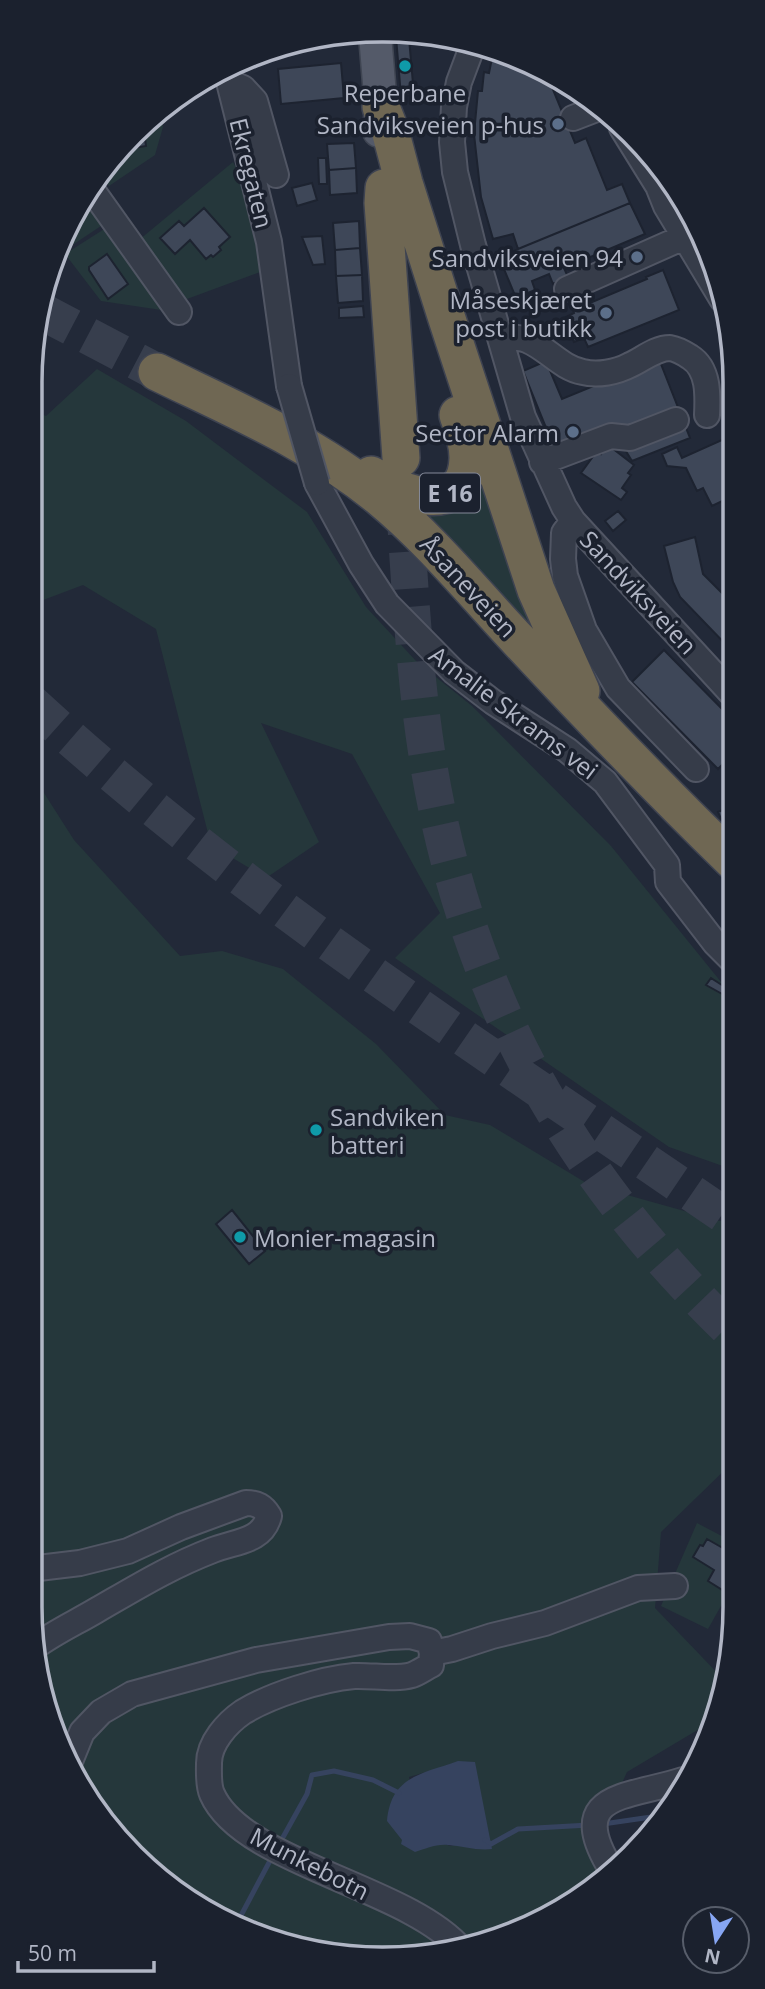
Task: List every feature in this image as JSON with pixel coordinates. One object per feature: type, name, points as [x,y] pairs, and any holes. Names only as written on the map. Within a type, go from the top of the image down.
[{"type":"highway","name":"E 16","points":[[381,107],[536,590],[598,727]]},
{"type":"highway","name":"E 16","points":[[384,188],[384,227],[401,458]]},
{"type":"highway","name":"Åsaneveien","points":[[384,188],[418,284],[463,430],[468,454],[467,471],[461,484],[450,493],[439,498],[399,489],[381,481],[291,426],[217,391],[157,372],[286,436],[377,495],[451,564],[598,727],[723,852]]},
{"type":"main road","points":[[376,42],[384,188]]},
{"type":"street","name":"Sandviksveien","points":[[470,54],[459,82],[452,142],[462,204],[523,416],[542,462],[573,521],[723,684]]},
{"type":"street","points":[[230,78],[255,101],[276,175]]},
{"type":"street","name":"Ekregaten","points":[[229,79],[273,264]]},
{"type":"street","points":[[573,118],[590,112]]},
{"type":"street","points":[[664,190],[666,206],[703,268]]},
{"type":"street","points":[[97,197],[179,312]]},
{"type":"street","points":[[567,289],[684,237]]},
{"type":"street","name":"Amalie Skrams vei","points":[[273,264],[289,386],[317,483],[361,564],[387,604],[454,672],[493,702],[567,750],[605,782],[667,865],[668,882],[723,951]]},
{"type":"street","points":[[500,335],[527,340],[570,368],[584,373],[603,373],[628,366],[670,348],[683,352],[697,361],[705,377],[707,415]]},
{"type":"street","points":[[542,462],[611,436],[629,438],[676,420]]},
{"type":"street","name":"Sandviksveien","points":[[573,521],[564,533],[562,549],[565,576],[583,630],[618,688],[696,769]]},
{"type":"street","points":[[42,1568],[80,1563],[128,1551],[181,1527],[246,1503],[256,1503],[264,1508],[269,1516],[266,1528],[255,1537],[234,1542],[160,1574],[125,1592],[44,1642]]},
{"type":"street","points":[[74,1751],[82,1732],[101,1712],[132,1695],[191,1676],[256,1660],[389,1637],[410,1636],[429,1641],[432,1653],[545,1623],[638,1588],[675,1586]]},
{"type":"street","name":"Munkebotn","points":[[432,1653],[431,1665],[411,1675],[352,1676],[277,1696],[243,1712],[216,1740],[209,1755],[209,1773],[212,1794],[224,1812],[244,1831],[281,1852],[430,1923],[452,1939]]},
{"type":"street","points":[[607,1863],[598,1847],[593,1830],[595,1818],[603,1807],[616,1797],[674,1782]]},
{"type":"shaded area","points":[[162,123],[155,155],[109,186],[107,183],[126,158]]},
{"type":"shaded area","points":[[233,162],[242,179],[263,271],[187,299],[139,240]]},
{"type":"shaded area","points":[[92,204],[107,222],[71,246]]},
{"type":"shaded area","points":[[109,226],[168,311],[101,301],[66,256],[68,252]]},
{"type":"shaded area","points":[[97,369],[186,421],[307,512],[366,607],[416,661],[472,706],[611,846],[723,984],[723,1166],[669,1147],[395,958],[440,913],[352,754],[261,723],[319,842],[266,878],[211,845],[156,629],[83,585],[42,600],[42,414],[46,416]]},
{"type":"shaded area","points":[[469,418],[553,654],[419,510],[433,512]]},
{"type":"shaded area","points":[[42,790],[74,840],[180,956],[222,951],[283,969],[376,1044],[445,1115],[490,1125],[588,1184],[723,1220],[723,1472],[661,1532],[655,1608],[716,1673],[700,1728],[627,1772],[598,1836],[604,1865],[572,1890],[513,1921],[471,1935],[427,1944],[382,1947],[338,1944],[273,1929],[232,1912],[193,1890],[158,1863],[126,1831],[99,1796],[77,1757],[54,1695],[45,1651],[42,1607]],"holes":[[[440,1768],[464,1843],[450,1846],[419,1833],[409,1777]]]},
{"type":"shaded area","points":[[697,1523],[723,1537],[723,1602],[708,1629],[661,1606]]},
{"type":"water","points":[[458,1761],[475,1762],[492,1849],[443,1845],[415,1852],[401,1844],[402,1840],[387,1821],[395,1794],[410,1779]]},
{"type":"building","name":"Reperbane","points":[[396,43],[409,43],[414,95],[401,96]]},
{"type":"building","points":[[492,60],[552,88],[575,143],[586,138],[607,190],[622,184],[630,203],[518,249],[513,234],[493,239],[481,197],[474,134],[478,91],[482,91],[484,72],[489,73]]},
{"type":"building","points":[[341,63],[344,98],[281,104],[278,69]]},
{"type":"building","points":[[145,139],[146,146],[136,148]]},
{"type":"building","points":[[354,143],[356,168],[329,170],[327,144]]},
{"type":"building","points":[[318,158],[326,158],[327,184],[319,184]]},
{"type":"building","points":[[356,168],[357,193],[330,195],[329,170]]},
{"type":"building","points":[[312,183],[317,200],[297,206],[292,188]]},
{"type":"building","points":[[630,203],[645,234],[564,268],[568,277],[553,284],[549,274],[532,281],[535,290],[516,298],[499,257]]},
{"type":"building","points":[[204,208],[230,237],[213,257],[211,255],[206,259],[190,240],[175,254],[160,238],[179,221],[184,226]]},
{"type":"building","points":[[359,221],[360,248],[335,250],[333,223]]},
{"type":"building","points":[[322,236],[325,264],[313,265],[302,237]]},
{"type":"building","points":[[360,248],[362,275],[336,276],[335,250]]},
{"type":"building","points":[[107,254],[128,284],[108,299],[89,270],[89,267]]},
{"type":"building","points":[[663,270],[679,310],[588,347],[584,338],[574,342],[564,318],[574,313],[573,310]]},
{"type":"building","points":[[362,275],[363,301],[338,303],[336,276]]},
{"type":"building","points":[[363,306],[364,317],[339,318],[339,308]]},
{"type":"building","points":[[659,359],[690,438],[632,461],[611,427],[555,450],[523,371],[546,361],[562,399]]},
{"type":"building","points":[[723,439],[723,501],[712,506],[703,488],[697,491],[686,468],[667,466],[662,454],[677,447],[682,458]]},
{"type":"building","points":[[608,445],[634,465],[622,488],[627,492],[621,500],[581,473],[597,451],[601,454]]},
{"type":"building","points":[[618,511],[626,520],[613,531],[605,521]]},
{"type":"building","points":[[695,537],[703,574],[723,594],[723,642],[680,597],[673,582],[664,546]]},
{"type":"building","points":[[664,650],[723,710],[723,766],[718,769],[632,682]]},
{"type":"building","points":[[723,810],[723,820],[722,821],[718,812]]},
{"type":"building","points":[[711,978],[723,986],[723,994],[706,985]]},
{"type":"building","name":"Monier-magasin","points":[[232,1210],[265,1251],[249,1264],[216,1224]]},
{"type":"building","points":[[707,1539],[723,1548],[723,1590],[708,1581],[714,1570],[693,1557],[700,1545],[703,1546]]},
{"type":"waterway","points":[[282,1839],[307,1794],[312,1775],[334,1771],[373,1780],[399,1793]]},
{"type":"waterway","points":[[603,1824],[650,1817]]},
{"type":"waterway","points":[[485,1840],[491,1844],[518,1829],[589,1825]]},
{"type":"waterway","points":[[241,1916],[272,1857]]},
{"type":"tunnel","points":[[49,315],[157,372]]},
{"type":"tunnel","points":[[404,497],[423,728],[445,846],[468,926],[498,1002],[533,1074],[574,1143],[622,1210],[675,1273],[723,1323]]},
{"type":"tunnel","points":[[42,713],[112,774],[284,910],[462,1037],[723,1215]]},
{"type":"place","name":"Reperbane","points":[[405,66]]},
{"type":"place","name":"Sandviksveien p-hus","points":[[558,124]]},
{"type":"place","name":"Sandviksveien 94","points":[[637,257]]},
{"type":"place","name":"Måseskjæret post i butikk","points":[[606,313]]},
{"type":"place","name":"Sector Alarm","points":[[573,432]]},
{"type":"place","name":"Sandviken batteri","points":[[316,1130]]},
{"type":"place","name":"Monier-magasin","points":[[240,1237]]}]
